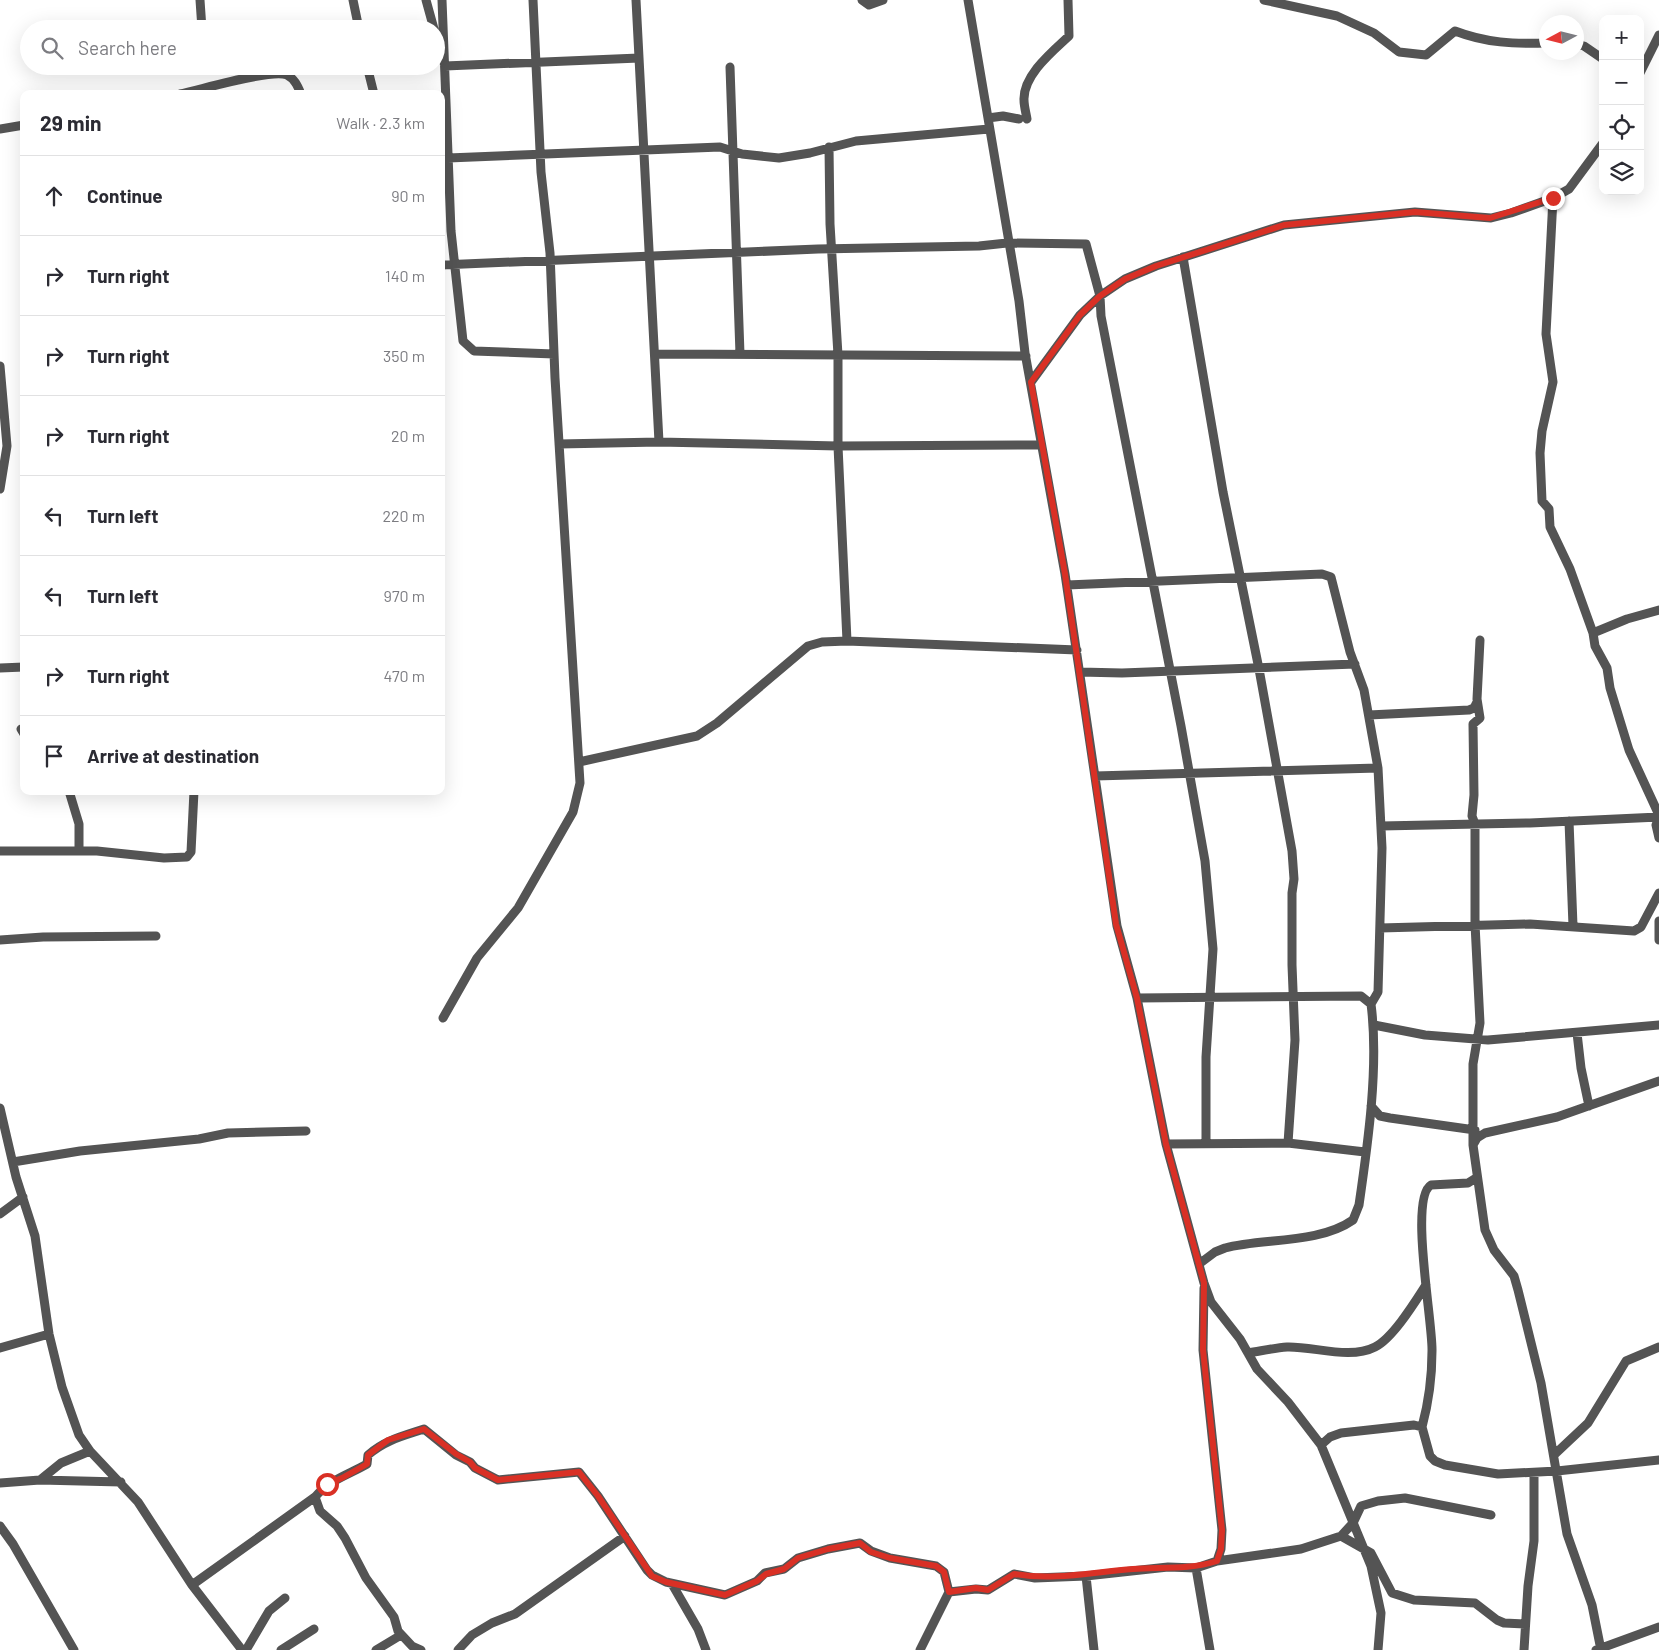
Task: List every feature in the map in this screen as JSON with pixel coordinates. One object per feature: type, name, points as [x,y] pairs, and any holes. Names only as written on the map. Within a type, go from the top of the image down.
[{"type":"street","points":[[200,0],[201,20]]},
{"type":"street","points":[[353,0],[356,20]]},
{"type":"street","points":[[426,0],[432,20]]},
{"type":"street","points":[[442,0],[443,20]]},
{"type":"street","points":[[443,1018],[477,958],[518,908],[573,812],[580,783],[533,0]]},
{"type":"street","points":[[636,0],[659,442]]},
{"type":"street","points":[[862,0],[869,4],[883,0]]},
{"type":"street","points":[[968,0],[1007,243],[1019,301],[1041,445],[1054,505],[1067,585],[1116,924],[1137,998],[1166,1144],[1204,1283],[1211,1302],[1248,1353],[1257,1369],[1294,1408],[1321,1446],[1353,1522],[1371,1566],[1381,1613],[1378,1650]]},
{"type":"street","points":[[988,118],[1003,116],[1023,119],[1023,98],[1030,79],[1041,64],[1069,36],[1068,0]]},
{"type":"street","points":[[1264,0],[1337,16],[1374,33],[1399,52],[1426,55],[1455,31],[1478,40],[1539,43]]},
{"type":"street","points":[[1644,65],[1659,35]]},
{"type":"street","points":[[1584,46],[1599,56]]},
{"type":"street","points":[[445,66],[639,58]]},
{"type":"street","points":[[730,67],[738,252],[740,354]]},
{"type":"street","points":[[197,90],[257,76],[270,75]]},
{"type":"street","points":[[285,75],[294,81],[299,90]]},
{"type":"street","points":[[369,75],[373,90]]},
{"type":"street","points":[[444,90],[445,75]]},
{"type":"street","points":[[445,116],[454,266],[463,341],[474,351],[554,354]]},
{"type":"street","points":[[0,129],[20,126]]},
{"type":"street","points":[[448,158],[720,147],[742,154],[779,158],[810,153],[830,146],[856,141],[990,129]]},
{"type":"street","points":[[830,146],[832,249],[838,355],[838,446],[846,641]]},
{"type":"street","points":[[1031,382],[1080,315],[1100,296],[1125,279],[1183,257],[1284,225],[1415,212],[1490,218],[1553,198],[1569,189],[1599,149]]},
{"type":"street","points":[[1553,198],[1546,334],[1553,382],[1542,431],[1540,453],[1542,501],[1549,509],[1550,527],[1570,569],[1593,633],[1595,646],[1607,668],[1610,688],[1628,750],[1659,817],[1656,825],[1659,838]]},
{"type":"street","points":[[445,265],[738,252],[979,246],[1007,243],[1086,244],[1100,296],[1102,316],[1189,773],[1208,887],[1213,949],[1212,998],[1206,1057],[1206,1143]]},
{"type":"street","points":[[1183,257],[1223,492],[1259,668],[1294,868],[1292,965],[1295,1040],[1288,1143]]},
{"type":"street","points":[[655,354],[1026,356]]},
{"type":"street","points":[[0,366],[7,446],[0,490]]},
{"type":"street","points":[[560,444],[659,442],[838,446],[1041,445]]},
{"type":"street","points":[[1067,585],[1330,576],[1369,715],[1378,768],[1382,848],[1378,992],[1371,1004],[1374,1025],[1371,1106],[1357,1214],[1347,1224],[1288,1240],[1225,1248],[1215,1252],[1199,1264]]},
{"type":"street","points":[[1593,633],[1627,619],[1659,610]]},
{"type":"street","points":[[1480,640],[1477,702],[1480,718],[1474,722],[1473,728],[1474,795],[1472,812],[1475,824],[1475,924],[1480,1028],[1473,1064],[1471,1129],[1476,1178],[1485,1230],[1494,1250],[1514,1276],[1541,1383],[1555,1454],[1567,1534],[1592,1605],[1599,1649],[1659,1627]]},
{"type":"street","points":[[579,762],[697,736],[724,717],[808,646],[822,642],[846,641],[1077,650]]},
{"type":"street","points":[[1080,672],[1122,673],[1355,664]]},
{"type":"street","points":[[0,668],[20,667]]},
{"type":"street","points":[[1369,715],[1469,710],[1474,708],[1477,702]]},
{"type":"street","points":[[1095,776],[1378,768]]},
{"type":"street","points":[[69,795],[79,824],[79,851]]},
{"type":"street","points":[[0,851],[79,851],[164,858],[187,857],[191,852],[194,795]]},
{"type":"street","points":[[1380,826],[1570,822],[1659,817]]},
{"type":"street","points":[[1570,822],[1573,926]]},
{"type":"street","points":[[1380,928],[1475,924],[1573,926],[1625,932],[1637,930],[1659,893]]},
{"type":"street","points":[[1659,921],[1659,940]]},
{"type":"street","points":[[0,940],[43,937],[156,936]]},
{"type":"street","points":[[1137,998],[1361,996],[1371,1004]]},
{"type":"street","points":[[1374,1025],[1416,1034],[1477,1040],[1507,1040],[1659,1025]]},
{"type":"street","points":[[1577,1033],[1581,1068],[1589,1106]]},
{"type":"street","points":[[1371,1106],[1380,1116],[1485,1132],[1534,1123],[1659,1081]]},
{"type":"street","points":[[0,1108],[4,1143],[12,1162],[34,1236],[49,1334],[79,1435],[90,1451],[138,1502],[192,1585],[244,1650],[269,1611],[286,1598]]},
{"type":"street","points":[[12,1162],[80,1151],[199,1139],[228,1133],[306,1131]]},
{"type":"street","points":[[1473,1145],[1485,1132]]},
{"type":"street","points":[[1166,1144],[1288,1143],[1365,1152]]},
{"type":"street","points":[[1476,1178],[1468,1183],[1431,1185],[1423,1194],[1422,1231],[1433,1349],[1431,1392],[1422,1427],[1430,1456],[1434,1461],[1445,1465],[1498,1474],[1534,1473],[1659,1460]]},
{"type":"street","points":[[0,1214],[22,1197]]},
{"type":"street","points":[[1204,1283],[1203,1350],[1222,1530],[1221,1549],[1217,1561]]},
{"type":"street","points":[[1248,1353],[1286,1348],[1332,1351],[1373,1348],[1397,1325],[1426,1285]]},
{"type":"street","points":[[0,1348],[49,1334]]},
{"type":"street","points":[[1555,1454],[1588,1422],[1626,1361],[1659,1348]]},
{"type":"street","points":[[1321,1446],[1330,1437],[1341,1433],[1414,1425],[1422,1427]]},
{"type":"street","points":[[192,1585],[315,1497],[327,1484],[367,1464],[368,1455],[377,1447],[388,1440],[424,1429],[456,1454],[470,1462],[475,1468],[498,1480],[579,1472],[598,1496],[652,1576],[672,1584],[725,1595],[757,1581],[766,1574],[784,1569],[798,1558],[828,1549],[860,1543],[871,1552],[890,1558],[936,1566],[944,1572],[949,1592],[920,1650]]},
{"type":"street","points":[[40,1480],[61,1463],[90,1451]]},
{"type":"street","points":[[1524,1650],[1534,1542],[1534,1473]]},
{"type":"street","points":[[0,1483],[40,1480],[121,1482]]},
{"type":"street","points":[[315,1497],[320,1511],[337,1526],[345,1538],[366,1578],[390,1612],[401,1635],[420,1650]]},
{"type":"street","points":[[949,1592],[976,1588],[988,1590],[1014,1574],[1035,1578],[1086,1576],[1130,1569],[1196,1568],[1217,1561],[1300,1549],[1341,1536],[1353,1522],[1361,1506],[1378,1501],[1405,1498],[1491,1515]]},
{"type":"street","points":[[0,1526],[13,1544],[74,1650]]},
{"type":"street","points":[[458,1650],[472,1635],[515,1614],[625,1536]]},
{"type":"street","points":[[1341,1536],[1371,1552],[1392,1593],[1397,1596],[1414,1600],[1475,1603],[1496,1620],[1525,1624]]},
{"type":"street","points":[[1196,1568],[1210,1650]]},
{"type":"street","points":[[1086,1576],[1094,1650]]},
{"type":"street","points":[[672,1584],[698,1629],[706,1650]]},
{"type":"street","points":[[281,1650],[314,1629]]},
{"type":"street","points":[[376,1650],[401,1635]]},
{"type":"route","points":[[327,1484],[367,1464],[368,1455],[388,1440],[424,1429],[456,1454],[470,1462],[475,1468],[498,1480],[579,1472],[598,1496],[652,1576],[666,1582],[725,1595],[748,1583],[757,1581],[766,1574],[784,1569],[798,1558],[848,1544],[860,1543],[871,1552],[890,1558],[930,1563],[936,1566],[944,1572],[949,1592],[976,1588],[988,1590],[1014,1574],[1035,1578],[1086,1576],[1130,1569],[1196,1568],[1217,1561],[1221,1549],[1222,1530],[1215,1453],[1207,1404],[1206,1365],[1203,1350],[1204,1283],[1166,1144],[1137,998],[1116,924],[1112,884],[1103,839],[1095,769],[1065,574],[1031,382],[1080,315],[1100,296],[1125,279],[1156,266],[1284,225],[1415,212],[1490,218],[1511,213],[1553,198]]}]
